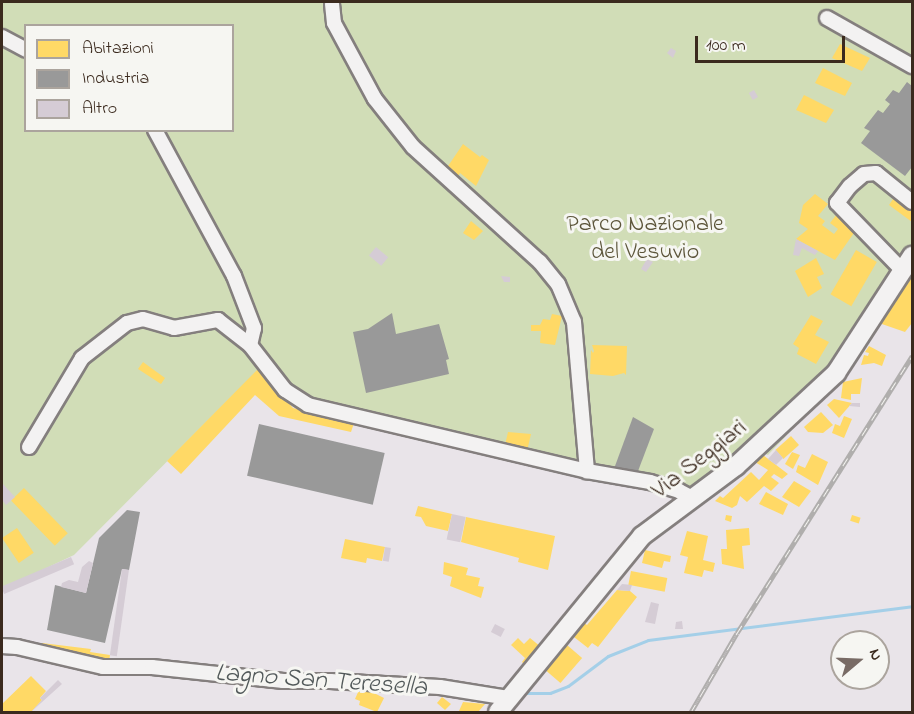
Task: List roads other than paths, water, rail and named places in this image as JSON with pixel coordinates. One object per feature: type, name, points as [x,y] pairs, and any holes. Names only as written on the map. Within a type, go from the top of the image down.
[{"type":"main road","name":"Via Seggiari","points":[[498,712],[642,536],[736,466],[836,373],[908,263]]},
{"type":"street","points":[[332,4],[334,23],[375,99],[413,147],[540,262],[558,284],[574,322],[587,471]]},
{"type":"street","points":[[827,18],[912,66]]},
{"type":"street","points":[[2,38],[24,49]]},
{"type":"street","points":[[156,132],[234,276],[254,328],[250,345]]},
{"type":"street","points":[[908,263],[837,203],[850,186],[864,174],[876,173],[912,202]]},
{"type":"street","points":[[29,447],[82,358],[127,323],[143,319],[174,328],[218,320],[250,345],[285,390],[308,405],[587,471],[650,482],[679,490],[692,498]]},
{"type":"street","points":[[2,646],[17,647],[103,667],[152,667],[283,681],[440,687],[509,698]]},
{"type":"waterway","name":"Lagno San Teresella","points":[[522,693],[550,693],[568,686],[608,656],[648,640],[912,606]]},
{"type":"railway","points":[[691,712],[737,633],[912,356]]},
{"type":"park label","name":"Parco Nazionale del Vesuvio","points":[[645,239]]}]
